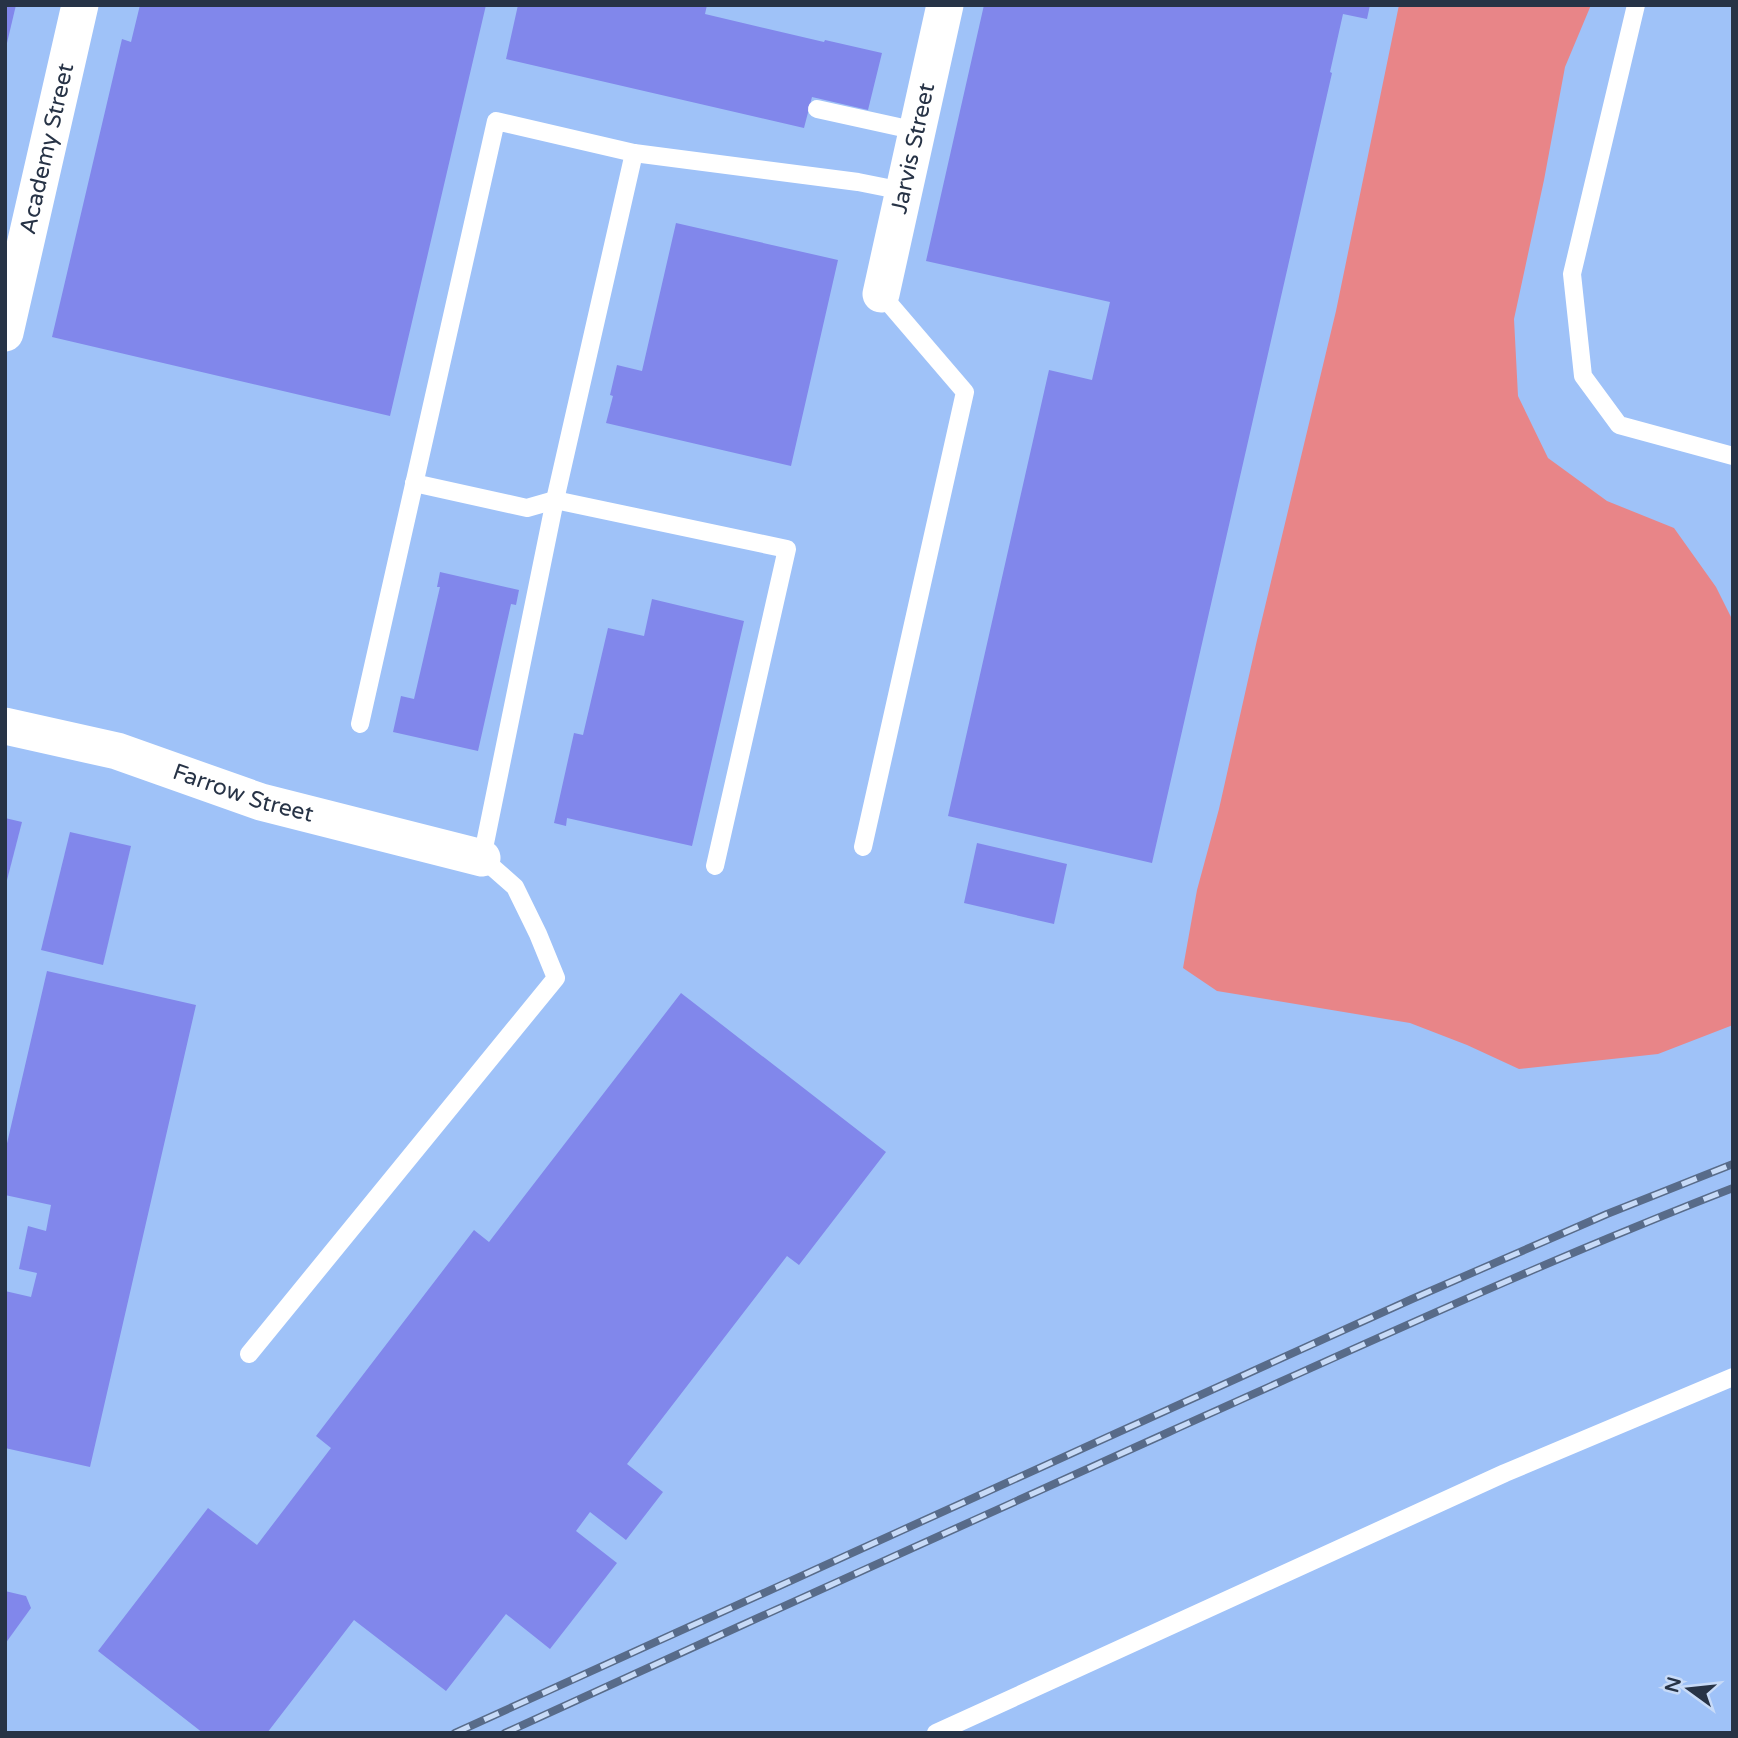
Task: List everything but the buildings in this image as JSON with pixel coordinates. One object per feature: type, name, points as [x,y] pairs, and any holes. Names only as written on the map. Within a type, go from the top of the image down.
[{"type":"street","name":"Academy Street","points":[[5,333],[12,274],[80,5]]},
{"type":"street","name":"Jarvis Street","points":[[881,294],[945,5]]},
{"type":"street","name":"Farrow Street","points":[[5,726],[117,751],[261,802],[482,858]]},
{"type":"lane","points":[[1636,5],[1572,274],[1583,376],[1619,425],[1733,456]]},
{"type":"lane","points":[[817,109],[917,131]]},
{"type":"lane","points":[[360,724],[496,121],[634,153],[858,182],[904,191]]},
{"type":"lane","points":[[249,1354],[556,978],[515,887],[482,858],[555,500],[634,153]]},
{"type":"lane","points":[[863,847],[965,392],[881,294]]},
{"type":"lane","points":[[414,483],[527,508],[555,500],[788,549],[715,866]]},
{"type":"lane","points":[[936,1733],[1505,1474],[1733,1377]]},
{"type":"shaded area","points":[[5,5],[1733,5],[1733,1733],[5,1733]]},
{"type":"shaded area","points":[[1399,5],[1591,5],[1565,67],[1514,319],[1518,396],[1548,458],[1607,501],[1674,528],[1716,587],[1733,621],[1733,1025],[1658,1054],[1519,1069],[1410,1023],[1217,991],[1183,968],[1197,890],[1219,809],[1336,311]]},
{"type":"railway","points":[[455,1733],[1412,1299],[1607,1214],[1733,1164]]},
{"type":"railway","points":[[505,1733],[1379,1337],[1733,1188]]}]
